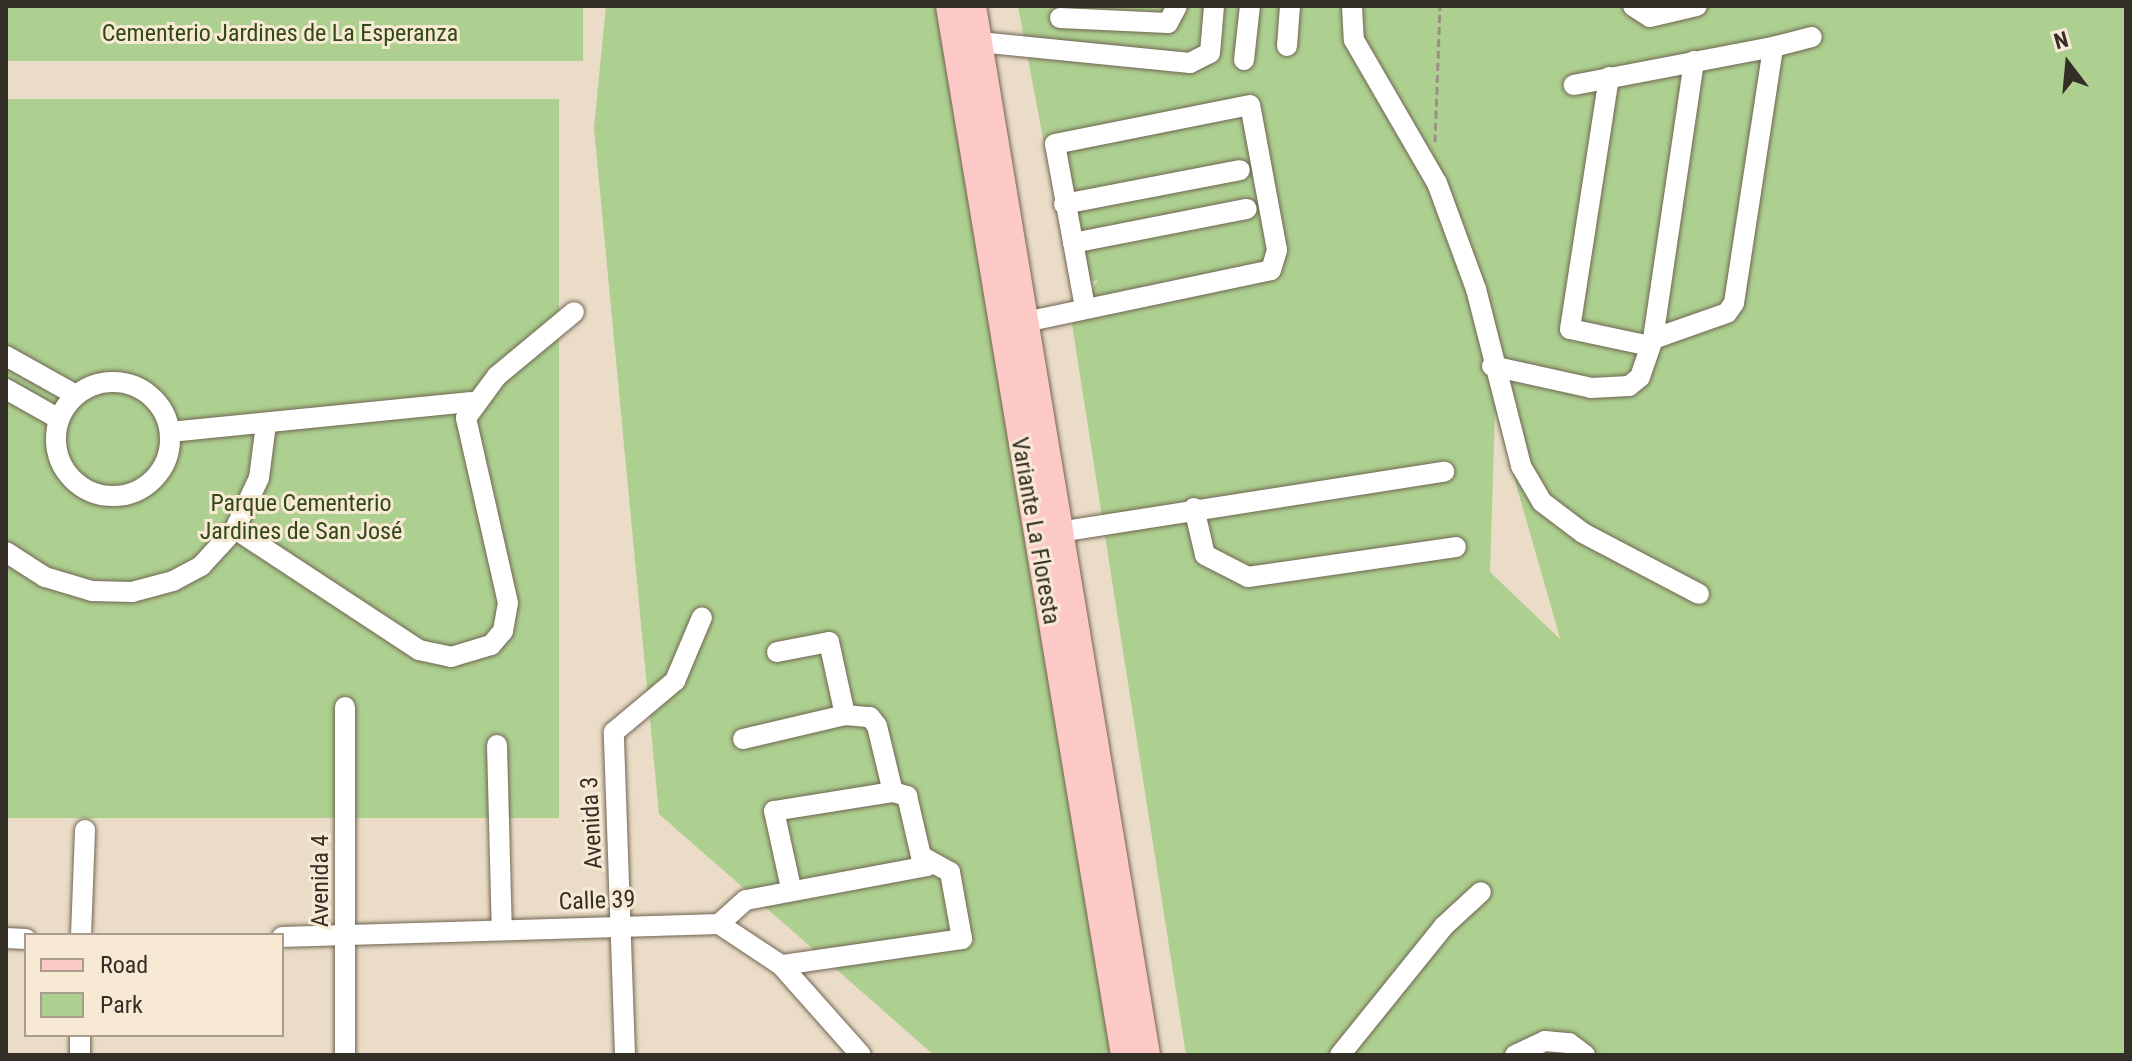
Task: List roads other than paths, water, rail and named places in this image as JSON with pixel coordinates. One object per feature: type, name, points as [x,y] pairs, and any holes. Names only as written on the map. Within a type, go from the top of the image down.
[{"type":"main road","name":"Variante La Floresta","points":[[949,6],[1059,532],[1125,1010],[1124,1055]]},
{"type":"main road","name":"Variante La Floresta","points":[[973,6],[1019,334],[1125,1010],[1147,1055]]},
{"type":"street","points":[[1051,46],[1060,12],[1168,23],[1177,6]]},
{"type":"street","points":[[979,42],[1051,46],[1197,62],[1210,53],[1214,6]]},
{"type":"street","points":[[1244,60],[1250,6]]},
{"type":"street","points":[[1287,46],[1290,6]]},
{"type":"street","points":[[1352,6],[1354,40],[1437,183],[1476,289],[1492,366],[1521,466],[1542,502],[1583,533],[1699,594]]},
{"type":"street","points":[[1633,6],[1650,17],[1697,6]]},
{"type":"street","points":[[1574,85],[1812,37]]},
{"type":"street","points":[[1609,77],[1570,329],[1652,342],[1727,313],[1734,303],[1773,47]]},
{"type":"street","points":[[1492,366],[1608,389],[1635,383],[1652,342],[1694,61]]},
{"type":"street","points":[[1019,334],[1085,307],[1278,263],[1250,105],[1055,144],[1085,307]]},
{"type":"street","points":[[1064,204],[1240,170]]},
{"type":"street","points":[[1073,243],[1247,209]]},
{"type":"street","points":[[170,432],[417,411],[472,402],[574,312]]},
{"type":"street","points":[[6,356],[76,395]]},
{"type":"street","points":[[103,382],[133,385],[161,407],[170,432],[155,478],[129,493],[105,495],[80,485],[63,467],[59,419],[76,395],[103,382]]},
{"type":"street","points":[[6,389],[59,419]]},
{"type":"street","points":[[235,529],[419,650],[451,657],[482,650],[503,631],[508,603],[466,437],[472,402]]},
{"type":"street","points":[[417,411],[466,437]]},
{"type":"street","points":[[11,564],[82,589],[132,592],[201,566],[235,529],[259,478],[266,424]]},
{"type":"street","points":[[1059,532],[1194,508],[1444,472]]},
{"type":"street","points":[[1194,508],[1205,555],[1248,577],[1456,547]]},
{"type":"street","name":"Avenida 3","points":[[625,1055],[614,732],[675,681],[702,617]]},
{"type":"street","points":[[777,652],[829,642],[845,715]]},
{"type":"street","name":"Avenida 4","points":[[345,707],[348,936],[345,1055]]},
{"type":"street","points":[[743,739],[845,715],[870,717],[877,726],[893,792]]},
{"type":"street","points":[[497,745],[502,930]]},
{"type":"street","points":[[791,888],[774,811],[893,792],[907,796],[928,866]]},
{"type":"street","points":[[81,933],[85,830]]},
{"type":"street","points":[[781,965],[962,939],[950,872],[928,866],[791,888],[746,900],[719,924],[781,965],[861,1055]]},
{"type":"street","points":[[1340,1055],[1444,926],[1481,892]]},
{"type":"street","name":"Calle 39","points":[[284,937],[719,924]]},
{"type":"street","points":[[1515,1055],[1545,1041],[1569,1043],[1585,1055]]},
{"type":"park label","name":"Cementerio Jardines de La Esperanza","points":[[280,34]]},
{"type":"park label","name":"Parque Cementerio Jardines de San José","points":[[301,518]]}]
